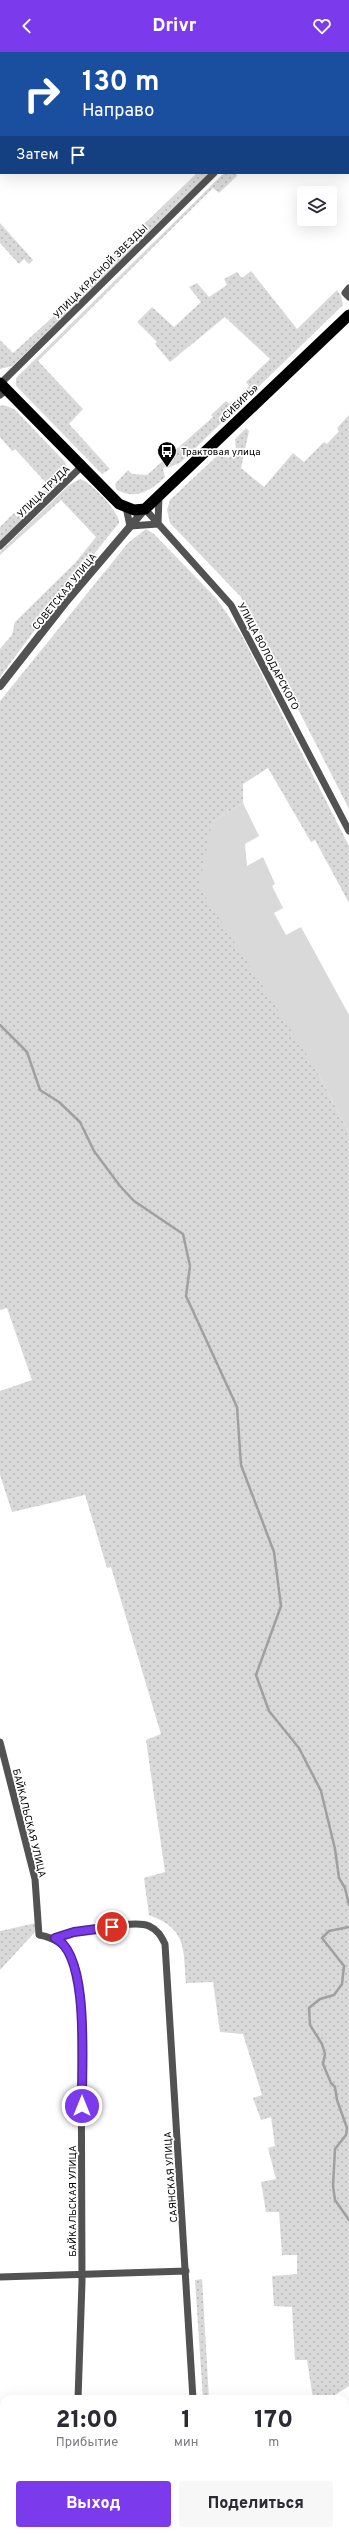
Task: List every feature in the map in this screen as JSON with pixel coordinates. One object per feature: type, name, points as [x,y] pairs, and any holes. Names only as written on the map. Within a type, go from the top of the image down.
[{"type":"highway","name":"«СИБИРЬ»","points":[[145,509],[349,315]]},
{"type":"highway","points":[[2,388],[82,466],[111,497],[126,507],[134,510],[145,509]]},
{"type":"street","name":"УЛИЦА КРАСНОЙ ЗВЕЗДЫ","points":[[2,388],[213,174]]},
{"type":"street","points":[[349,288],[345,293],[349,297]]},
{"type":"street","name":"УЛИЦА ТРУДА","points":[[0,546],[82,466]]},
{"type":"street","points":[[126,507],[130,526],[158,524],[159,496]]},
{"type":"street","name":"УЛИЦА ВОЛОДАРСКОГО","points":[[145,509],[231,605],[246,630],[349,831]]},
{"type":"street","name":"СОВЕТСКАЯ УЛИЦА","points":[[0,686],[145,509]]},
{"type":"street","name":"БАЙКАЛЬСКАЯ УЛИЦА","points":[[0,1742],[34,1879],[40,1935],[55,1938],[70,1954],[78,1974],[81,1998],[82,2274],[78,2395]]},
{"type":"street","name":"САЯНСКАЯ УЛИЦА","points":[[55,1938],[74,1932],[138,1924],[149,1926],[159,1933],[165,1944],[193,2395]]},
{"type":"street","points":[[0,2277],[186,2271]]},
{"type":"shaded area","points":[[196,174],[208,174],[44,336],[12,366],[0,369],[0,340],[13,353],[86,287],[83,283]]},
{"type":"shaded area","points":[[223,174],[236,174],[237,176],[219,193],[213,188],[38,361],[83,409],[69,424],[110,469],[102,474],[16,386],[16,378]]},
{"type":"shaded area","points":[[0,223],[33,260],[29,264],[24,259],[19,264],[0,243]]},
{"type":"shaded area","points":[[251,271],[297,329],[337,290],[341,296],[343,305],[180,463],[167,468],[167,465],[163,469],[165,477],[160,482],[142,493],[136,494],[123,493],[116,489],[115,484],[128,470],[132,474],[147,475],[213,417],[211,415],[226,401],[230,404],[249,386],[246,382],[270,359],[225,317],[170,362],[155,344],[157,342],[137,322],[152,307],[174,327],[201,302],[189,287],[197,283],[209,297],[227,285],[224,279],[237,272],[242,278]]},
{"type":"shaded area","points":[[4,405],[14,409],[65,462],[67,469],[62,482],[0,541],[0,527],[14,513],[17,517],[49,486],[15,449],[12,451],[0,437],[0,406]]},
{"type":"shaded area","points":[[349,415],[349,809],[241,597],[170,523],[167,510],[170,500],[218,455],[229,458],[236,451],[235,439],[246,428],[249,431],[241,468],[264,487],[293,453],[304,462],[324,442],[327,444],[339,431],[337,428]]},
{"type":"shaded area","points":[[80,479],[91,485],[104,498],[115,513],[119,523],[54,604],[0,677],[0,649],[12,635],[15,622],[75,563],[96,537],[61,500],[0,555],[0,552],[69,485]]},
{"type":"shaded area","points":[[146,529],[154,534],[216,598],[241,634],[349,846],[349,903],[315,840],[311,842],[268,768],[243,784],[243,803],[212,822],[317,1071],[349,1133],[349,2386],[335,2395],[312,2395],[307,2360],[295,2360],[292,2307],[274,2306],[272,2276],[297,2274],[297,2255],[282,2255],[279,2212],[266,2212],[261,2182],[276,2179],[268,2148],[275,2146],[271,2117],[261,2120],[253,2098],[262,2095],[243,2034],[220,2032],[213,1982],[186,1983],[183,1950],[177,1933],[161,1921],[149,1915],[144,1878],[165,1872],[146,1740],[161,1734],[111,1567],[107,1568],[85,1495],[12,1512],[0,1475],[0,1391],[32,1380],[7,1308],[0,1310],[0,701],[128,543]]},
{"type":"shaded area","points":[[243,803],[259,836],[245,844],[247,866],[263,857],[275,884],[272,886],[283,908],[274,913],[286,935],[301,927],[349,1015],[349,1133],[317,1071],[199,887],[212,822]]},
{"type":"shaded area","points":[[36,1923],[35,1932],[0,1970],[0,1931]]},
{"type":"shaded area","points":[[202,2279],[209,2395],[203,2395],[195,2280]]},
{"type":"waterway","points":[[0,1025],[27,1052],[40,1090],[59,1102],[80,1122],[94,1151],[120,1186],[134,1201],[183,1234],[190,1266],[186,1296],[237,1407],[241,1465],[274,1552],[281,1606],[256,1675],[269,1711],[299,1748],[321,1791],[335,1849],[339,1878],[345,1888],[349,1905]]},
{"type":"waterway","points":[[349,1927],[329,1931],[322,1938],[344,1966],[342,1984],[334,1995],[320,1999],[309,2008],[310,2025],[322,2044],[325,2054],[323,2064],[331,2083],[335,2087],[337,2100],[347,2128],[346,2135],[335,2149],[333,2186],[335,2200],[349,2220]]},
{"type":"place","name":"Трактовая улица","points":[[167,468]]},
{"type":"route","points":[[82,2106],[81,1998],[78,1974],[70,1954],[59,1940],[55,1938],[74,1932],[112,1927]]}]
